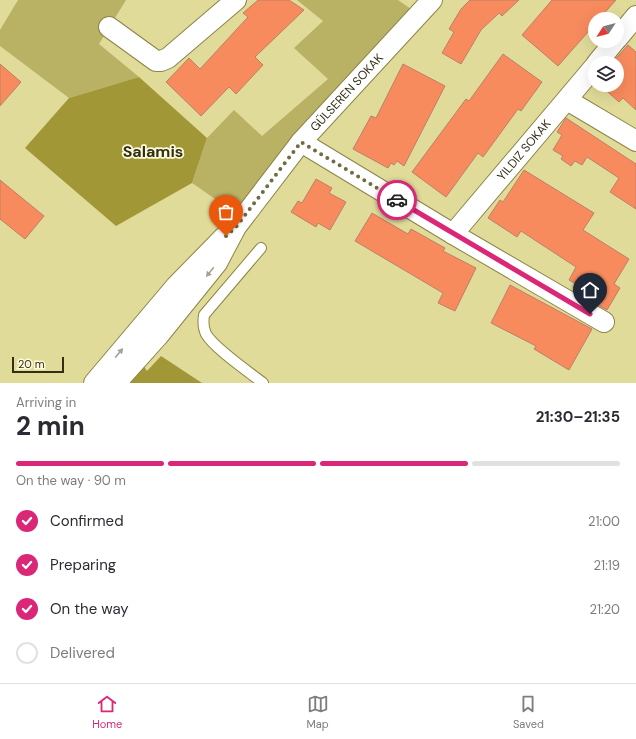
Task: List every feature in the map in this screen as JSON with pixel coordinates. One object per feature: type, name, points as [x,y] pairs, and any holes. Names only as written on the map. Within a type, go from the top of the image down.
[{"type":"street","points":[[109,27],[156,61],[161,61],[168,58],[236,0]]},
{"type":"street","name":"GÜLSEREN SOKAK","points":[[236,227],[301,142],[432,0]]},
{"type":"street","points":[[624,30],[636,16]]},
{"type":"street","points":[[603,56],[609,48]]},
{"type":"street","points":[[453,234],[588,74]]},
{"type":"street","points":[[567,100],[636,141]]},
{"type":"street","points":[[301,142],[453,234],[604,322]]},
{"type":"street","points":[[94,383],[176,286],[207,253],[236,227]]},
{"type":"street","points":[[116,383],[159,335],[217,263],[236,227]]},
{"type":"lane","points":[[261,248],[204,315],[203,325],[206,334],[214,342],[263,383]]},
{"type":"shaded area","points":[[18,0],[126,0],[99,44],[139,77],[69,98],[0,46],[0,30]]},
{"type":"shaded area","points":[[297,0],[398,0],[411,9],[234,212],[192,183],[207,138],[234,110],[262,136],[328,79],[294,48],[323,21]]},
{"type":"shaded area","points":[[139,77],[207,138],[192,183],[116,226],[25,148],[69,98]]},
{"type":"shaded area","points":[[161,356],[202,383],[128,383],[143,365],[147,371]]},
{"type":"building","points":[[258,0],[289,0],[304,10],[255,57],[263,65],[236,94],[229,87],[201,116],[166,82],[189,58],[200,69],[248,17],[243,13]]},
{"type":"building","points":[[470,0],[519,0],[502,16],[499,13],[481,30],[461,64],[442,53],[454,32],[449,29],[461,9]]},
{"type":"building","points":[[552,0],[616,0],[605,12],[588,12],[588,32],[558,66],[522,35]]},
{"type":"building","points":[[628,45],[636,52],[636,110],[623,98],[619,102],[608,92],[624,92],[624,56],[618,56]]},
{"type":"building","points":[[503,54],[542,82],[521,111],[518,109],[483,157],[478,153],[446,197],[412,172],[466,99],[469,101]]},
{"type":"building","points":[[0,64],[21,82],[0,106]]},
{"type":"building","points":[[403,64],[445,86],[404,166],[397,161],[394,165],[391,163],[388,168],[353,149],[371,116],[376,118]]},
{"type":"building","points":[[566,118],[636,164],[636,209],[610,192],[619,178],[587,157],[582,165],[575,161],[571,166],[561,159],[563,156],[553,150],[562,135],[557,132]]},
{"type":"building","points":[[524,170],[594,213],[583,230],[629,259],[614,284],[620,288],[607,310],[586,298],[589,292],[569,280],[576,267],[521,231],[517,237],[488,218],[500,200],[503,202]]},
{"type":"building","points":[[316,179],[332,188],[329,193],[346,202],[330,230],[318,223],[316,227],[291,212],[298,201],[302,203]]},
{"type":"building","points":[[0,180],[44,216],[25,239],[0,219]]},
{"type":"building","points":[[372,213],[408,234],[411,229],[445,248],[443,251],[476,268],[455,311],[438,303],[443,293],[355,241]]},
{"type":"building","points":[[510,285],[592,329],[569,370],[534,349],[536,346],[491,323]]},
{"type":"way so far","points":[[226,236],[236,227],[301,142],[397,200]]},
{"type":"district","name":"Salamis","points":[[153,151]]},
{"type":"route","points":[[397,200],[590,314]]}]
